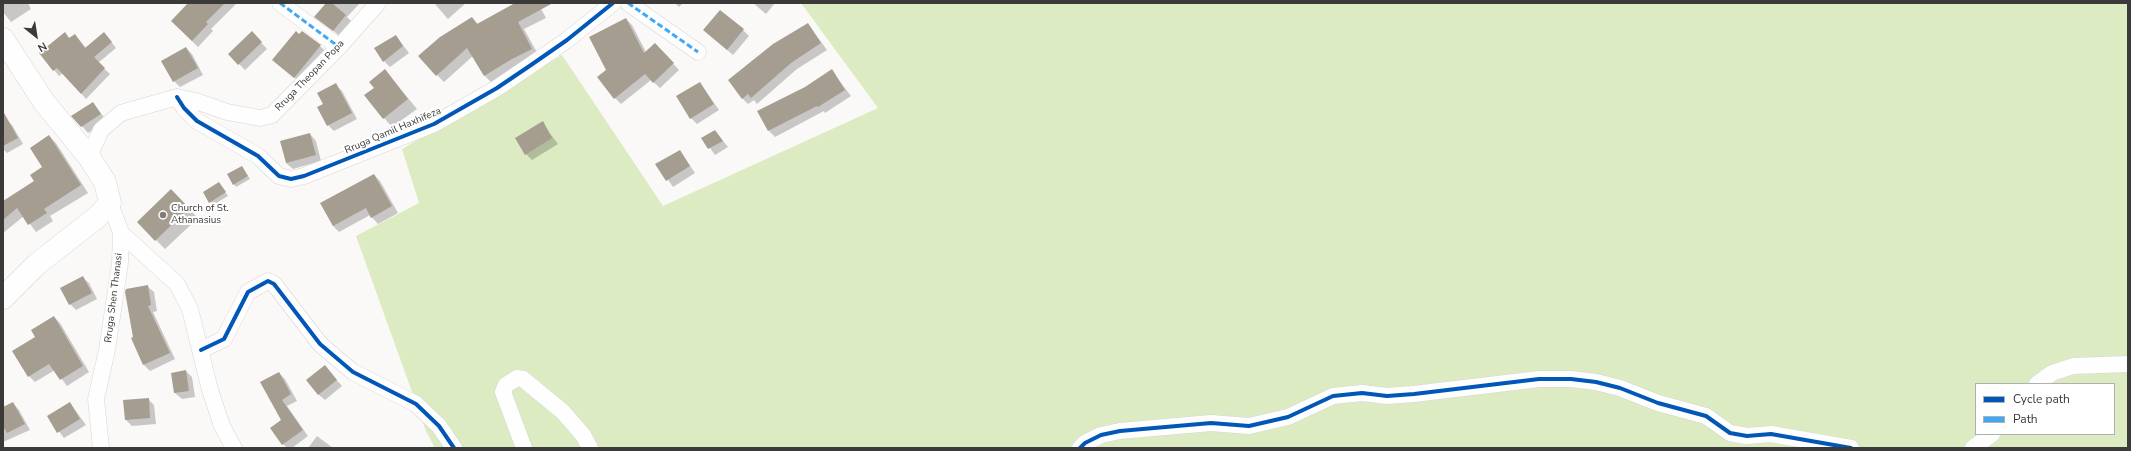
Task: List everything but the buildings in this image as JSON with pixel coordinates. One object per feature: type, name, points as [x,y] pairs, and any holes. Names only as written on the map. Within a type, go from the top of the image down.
[{"type":"main road","name":"Rruga Shen Thanasi","points":[[6,52],[89,157],[106,182],[110,203]]},
{"type":"main road","points":[[3,298],[37,264],[96,218],[110,203]]},
{"type":"street","points":[[280,3],[339,47]]},
{"type":"street","name":"Rruga Theopan Popa","points":[[89,157],[101,130],[121,113],[177,97],[196,101],[227,112],[260,118],[272,115],[339,47],[378,3]]},
{"type":"street","name":"Rruga Qamil Haxhifeza","points":[[177,97],[184,108],[197,121],[258,156],[279,176],[291,179],[304,176],[434,124],[497,88],[531,66],[567,40],[613,3]]},
{"type":"street","points":[[628,3],[698,52]]},
{"type":"street","name":"Rruga Shen Thanasi","points":[[101,448],[96,399],[109,342],[120,263],[121,233],[110,203]]},
{"type":"street","points":[[121,233],[176,284],[190,309],[210,390],[222,426],[234,448]]},
{"type":"street","points":[[201,350],[224,339],[248,292],[268,281],[274,284],[320,344],[353,372],[416,404],[439,426],[454,448]]},
{"type":"street","points":[[2039,383],[2052,374],[2073,366],[2128,364]]},
{"type":"street","points":[[524,448],[503,392],[506,385],[517,378],[523,379],[563,412],[583,435],[590,448]]},
{"type":"street","points":[[1080,448],[1085,443],[1101,435],[1120,431],[1211,423],[1250,426],[1288,417],[1333,396],[1362,393],[1387,396],[1414,394],[1539,379],[1571,379],[1596,382],[1620,388],[1658,403],[1706,416],[1730,433],[1748,436],[1772,434],[1851,448]]},
{"type":"street","points":[[1972,448],[1991,435]]},
{"type":"green space","points":[[801,3],[2128,3],[2128,448],[435,448],[426,431],[356,236],[419,203],[402,149],[562,55],[663,206],[878,108]]},
{"type":"marked path","points":[[280,3],[339,47]]},
{"type":"marked path","points":[[628,3],[698,52]]},
{"type":"cycle path","points":[[177,97],[184,108],[197,121],[258,156],[279,176],[291,179],[304,176],[434,124],[497,88],[567,40],[613,3]]},
{"type":"cycle path","points":[[201,350],[224,339],[248,292],[268,281],[274,284],[320,344],[353,372],[416,404],[439,426],[454,448]]},
{"type":"cycle path","points":[[1080,448],[1085,443],[1101,435],[1120,431],[1211,423],[1249,426],[1288,417],[1333,396],[1362,393],[1387,396],[1414,394],[1539,379],[1571,379],[1596,382],[1620,388],[1658,403],[1706,416],[1730,433],[1747,436],[1771,434],[1851,448]]},
{"type":"place","name":"Church of St. Athanasius","points":[[163,215]]}]
